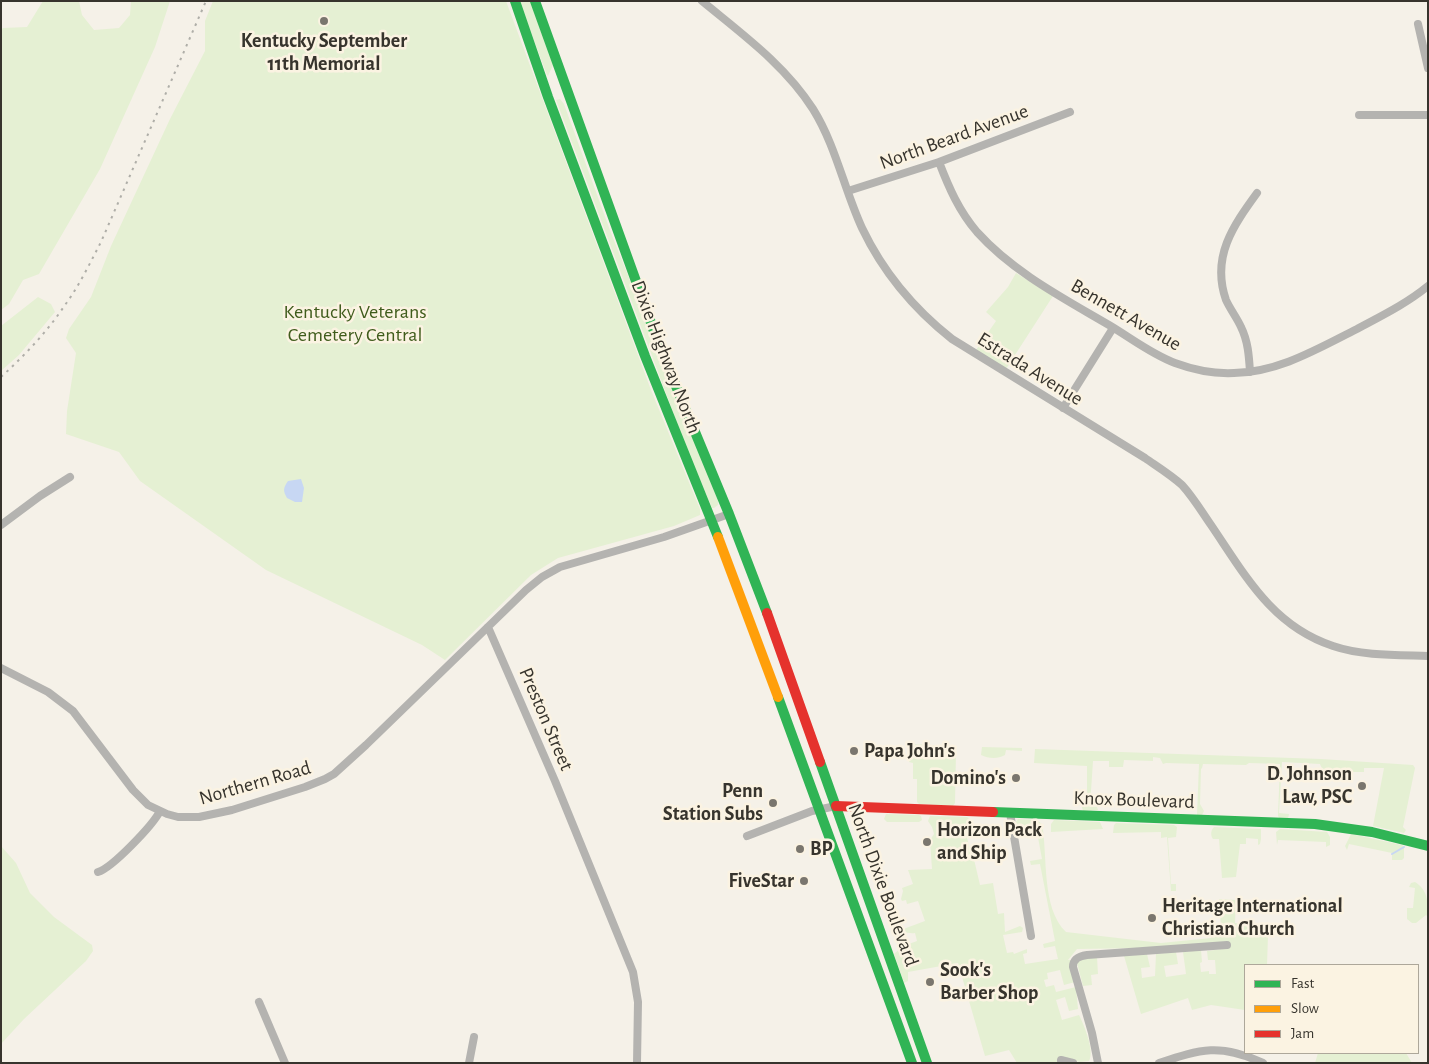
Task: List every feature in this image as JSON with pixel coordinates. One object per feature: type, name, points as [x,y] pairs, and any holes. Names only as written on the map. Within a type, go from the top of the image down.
[{"type":"main road","name":"Dixie Highway North","points":[[515,1],[548,97],[645,356],[789,725]]},
{"type":"main road","name":"Dixie Highway North","points":[[535,1],[659,345],[729,514],[775,633],[805,720]]},
{"type":"main road","name":"North Dixie Boulevard","points":[[805,720],[927,1063]]},
{"type":"main road","name":"North Dixie Boulevard","points":[[789,725],[912,1063]]},
{"type":"main road","name":"Knox Boulevard","points":[[836,806],[1315,824],[1366,830],[1428,846]]},
{"type":"street","name":"Estrada Avenue","points":[[702,1],[771,59],[800,91],[829,138],[862,227],[877,255],[895,282],[925,316],[952,339],[1163,470],[1183,486],[1256,591],[1272,609],[1300,632],[1333,646],[1358,651],[1428,656]]},
{"type":"street","points":[[1418,24],[1428,68]]},
{"type":"street","name":"North Beard Avenue","points":[[848,191],[939,162],[1070,112]]},
{"type":"street","points":[[1359,115],[1428,116]]},
{"type":"street","name":"Bennett Avenue","points":[[939,162],[952,196],[960,210],[994,249],[1048,289],[1154,353],[1188,368],[1220,373],[1250,372],[1272,368],[1301,358],[1398,307],[1428,286]]},
{"type":"street","points":[[1250,372],[1246,339],[1226,300],[1221,268],[1224,250],[1230,234],[1257,193]]},
{"type":"street","points":[[1063,408],[1113,328]]},
{"type":"street","points":[[1,525],[70,477]]},
{"type":"street","points":[[488,627],[526,590],[546,574],[560,567],[661,538],[729,514]]},
{"type":"street","name":"Northern Road","points":[[1,668],[48,692],[69,708],[94,737],[133,790],[148,805],[178,817],[188,818],[210,815],[296,790],[325,779],[342,768],[488,627]]},
{"type":"street","name":"Preston Street","points":[[488,627],[556,781],[630,962],[636,982],[638,1002],[637,1063]]},
{"type":"street","points":[[747,836],[820,809],[836,806]]},
{"type":"street","points":[[98,872],[109,866],[155,821],[160,811]]},
{"type":"street","points":[[1010,813],[1030,936]]},
{"type":"street","points":[[1098,1063],[1092,1033],[1073,967],[1074,961],[1077,958],[1087,955],[1227,945]]},
{"type":"street","points":[[259,1002],[285,1063]]},
{"type":"street","points":[[468,1063],[474,1037]]},
{"type":"street","points":[[1159,1063],[1200,1050],[1216,1049],[1239,1053],[1262,1063]]},
{"type":"street","points":[[1061,1060],[1073,1063]]},
{"type":"green space","points":[[43,1],[79,1],[82,15],[94,30],[119,28],[130,15],[131,1],[170,1],[155,47],[100,169],[39,274],[23,280],[9,304],[1,310],[1,30],[3,28],[27,27]]},
{"type":"green space","name":"Kentucky Veterans Cemetery Central","points":[[213,1],[506,1],[651,390],[700,509],[700,515],[674,526],[558,558],[531,575],[445,660],[422,645],[266,570],[140,481],[119,452],[66,434],[67,411],[76,353],[66,338],[69,329],[91,297],[111,246],[170,119],[205,51],[205,21]]},
{"type":"green space","points":[[519,1],[530,1],[553,65],[548,76],[547,75]]},
{"type":"green space","points":[[560,99],[564,104],[611,233],[718,500],[718,505],[714,508],[712,508],[688,452],[556,100]]},
{"type":"green space","points":[[1016,273],[1053,296],[1006,369],[976,350],[996,321],[986,312],[1008,287]]},
{"type":"green space","points":[[38,297],[51,304],[55,312],[19,355],[1,371],[1,326]]},
{"type":"green space","points":[[910,744],[954,746],[953,753],[956,753],[955,803],[953,806],[919,804],[917,802],[917,779],[913,779],[913,763],[909,762]]},
{"type":"green space","points":[[982,747],[1022,748],[1022,751],[1006,750],[1005,755],[990,758],[981,755]]},
{"type":"green space","points":[[1035,749],[1321,759],[1413,765],[1415,768],[1403,827],[1406,830],[1404,833],[1373,826],[1384,768],[1364,768],[1364,772],[1351,772],[1351,774],[1324,773],[1320,764],[1282,762],[1279,813],[1289,814],[1288,819],[1279,818],[1278,816],[1280,764],[1203,764],[1201,769],[1200,804],[1204,811],[1202,815],[1197,815],[1199,764],[1163,764],[1160,758],[1153,757],[1153,761],[1124,760],[1123,767],[1109,767],[1109,761],[1093,761],[1090,806],[1097,807],[1098,810],[1083,811],[1081,804],[1087,803],[1087,766],[1034,763]]},
{"type":"green space","points":[[886,814],[919,815],[922,820],[919,822],[887,822],[884,819]]},
{"type":"green space","points":[[930,816],[967,817],[970,819],[970,823],[965,829],[980,885],[993,883],[998,914],[1004,913],[1005,932],[1020,926],[1023,928],[1022,932],[1003,935],[1007,953],[1013,952],[1014,954],[1027,949],[1027,953],[1023,954],[1025,964],[1058,959],[1055,946],[1044,948],[1043,944],[1055,941],[1040,864],[1031,865],[1030,861],[1042,859],[1037,832],[1017,834],[1015,823],[1018,819],[1037,820],[1042,824],[1049,896],[1058,922],[1066,932],[1161,943],[1211,938],[1210,929],[1221,927],[1219,899],[1236,900],[1235,923],[1264,927],[1268,936],[1267,964],[1244,964],[1244,1010],[1211,1005],[1192,1010],[1188,998],[1141,1014],[1124,956],[1147,954],[1150,967],[1141,968],[1142,978],[1155,976],[1156,954],[1176,952],[1178,964],[1164,966],[1166,977],[1186,974],[1183,952],[1201,950],[1201,972],[1209,971],[1209,974],[1216,974],[1215,960],[1208,960],[1207,951],[1230,948],[1230,942],[1144,948],[1077,949],[1068,960],[1071,960],[1075,982],[1064,985],[1060,970],[1047,973],[1048,979],[1044,980],[1046,987],[1054,985],[1056,992],[1076,987],[1078,1009],[1069,1011],[1065,997],[1056,1000],[1062,1020],[1079,1015],[1090,1045],[1089,1061],[1080,1062],[1069,1059],[1056,1063],[1017,1063],[1009,1050],[985,1056],[958,963],[908,972],[908,981],[904,983],[894,954],[903,946],[917,941],[915,933],[900,933],[898,931],[925,921],[918,901],[907,904],[906,900],[902,901],[901,899],[902,888],[913,884],[908,870],[932,869],[930,840],[934,834],[928,821]]},
{"type":"green space","points":[[1054,820],[1100,822],[1103,829],[1051,832],[1051,824]]},
{"type":"green space","points":[[1116,823],[1174,825],[1177,827],[1176,837],[1168,838],[1171,884],[1176,884],[1176,891],[1171,891],[1167,837],[1161,838],[1161,832],[1113,833]]},
{"type":"green space","points":[[1214,827],[1261,829],[1260,844],[1258,845],[1258,839],[1246,838],[1246,844],[1240,844],[1236,877],[1222,878],[1219,839],[1213,839],[1211,834]]},
{"type":"green space","points":[[1280,829],[1327,832],[1330,837],[1330,845],[1326,847],[1326,842],[1278,840],[1277,845],[1276,832]]},
{"type":"green space","points":[[1351,834],[1402,845],[1404,847],[1404,858],[1402,860],[1392,860],[1392,853],[1349,844],[1347,850],[1345,846]]},
{"type":"green space","points":[[1,846],[16,863],[30,893],[54,917],[92,945],[93,951],[86,961],[24,1019],[1,1044]]},
{"type":"green space","points":[[1415,882],[1425,893],[1428,917],[1426,915],[1416,923],[1412,923],[1407,919],[1407,908],[1413,908],[1415,888],[1409,887],[1411,883]]},
{"type":"green space","points":[[1097,957],[1098,974],[1091,975],[1092,985],[1083,986],[1077,963],[1083,959]]},
{"type":"green space","points":[[1318,1054],[1407,1054],[1412,1063],[1315,1063]]},
{"type":"water","points":[[301,479],[304,488],[302,502],[295,502],[287,498],[284,488],[288,481]]},
{"type":"waterway","points":[[1392,854],[1404,847]]},
{"type":"railway","points":[[1,377],[51,325],[84,274],[101,242],[206,1]]},
{"type":"traffic: fast","points":[[515,1],[548,97],[645,356],[718,537]]},
{"type":"traffic: fast","points":[[535,1],[659,345],[729,514],[767,613]]},
{"type":"traffic: fast","points":[[778,697],[912,1063]]},
{"type":"traffic: fast","points":[[820,762],[927,1063]]},
{"type":"traffic: fast","points":[[993,812],[1315,824],[1372,832],[1428,846]]},
{"type":"traffic: slow","points":[[718,537],[778,697]]},
{"type":"traffic: jam","points":[[767,613],[820,762]]},
{"type":"traffic: jam","points":[[836,806],[993,812]]},
{"type":"place","name":"Kentucky September 11th Memorial","points":[[324,21]]},
{"type":"place","name":"Papa John's","points":[[854,751]]},
{"type":"place","name":"Domino's","points":[[1016,778]]},
{"type":"place","name":"D. Johnson Law, PSC","points":[[1362,786]]},
{"type":"place","name":"Penn Station Subs","points":[[773,803]]},
{"type":"place","name":"Horizon Pack and Ship","points":[[927,842]]},
{"type":"place","name":"BP","points":[[800,849]]},
{"type":"place","name":"FiveStar","points":[[804,881]]},
{"type":"place","name":"Heritage International Christian Church","points":[[1152,918]]},
{"type":"place","name":"Sook's Barber Shop","points":[[930,982]]}]
